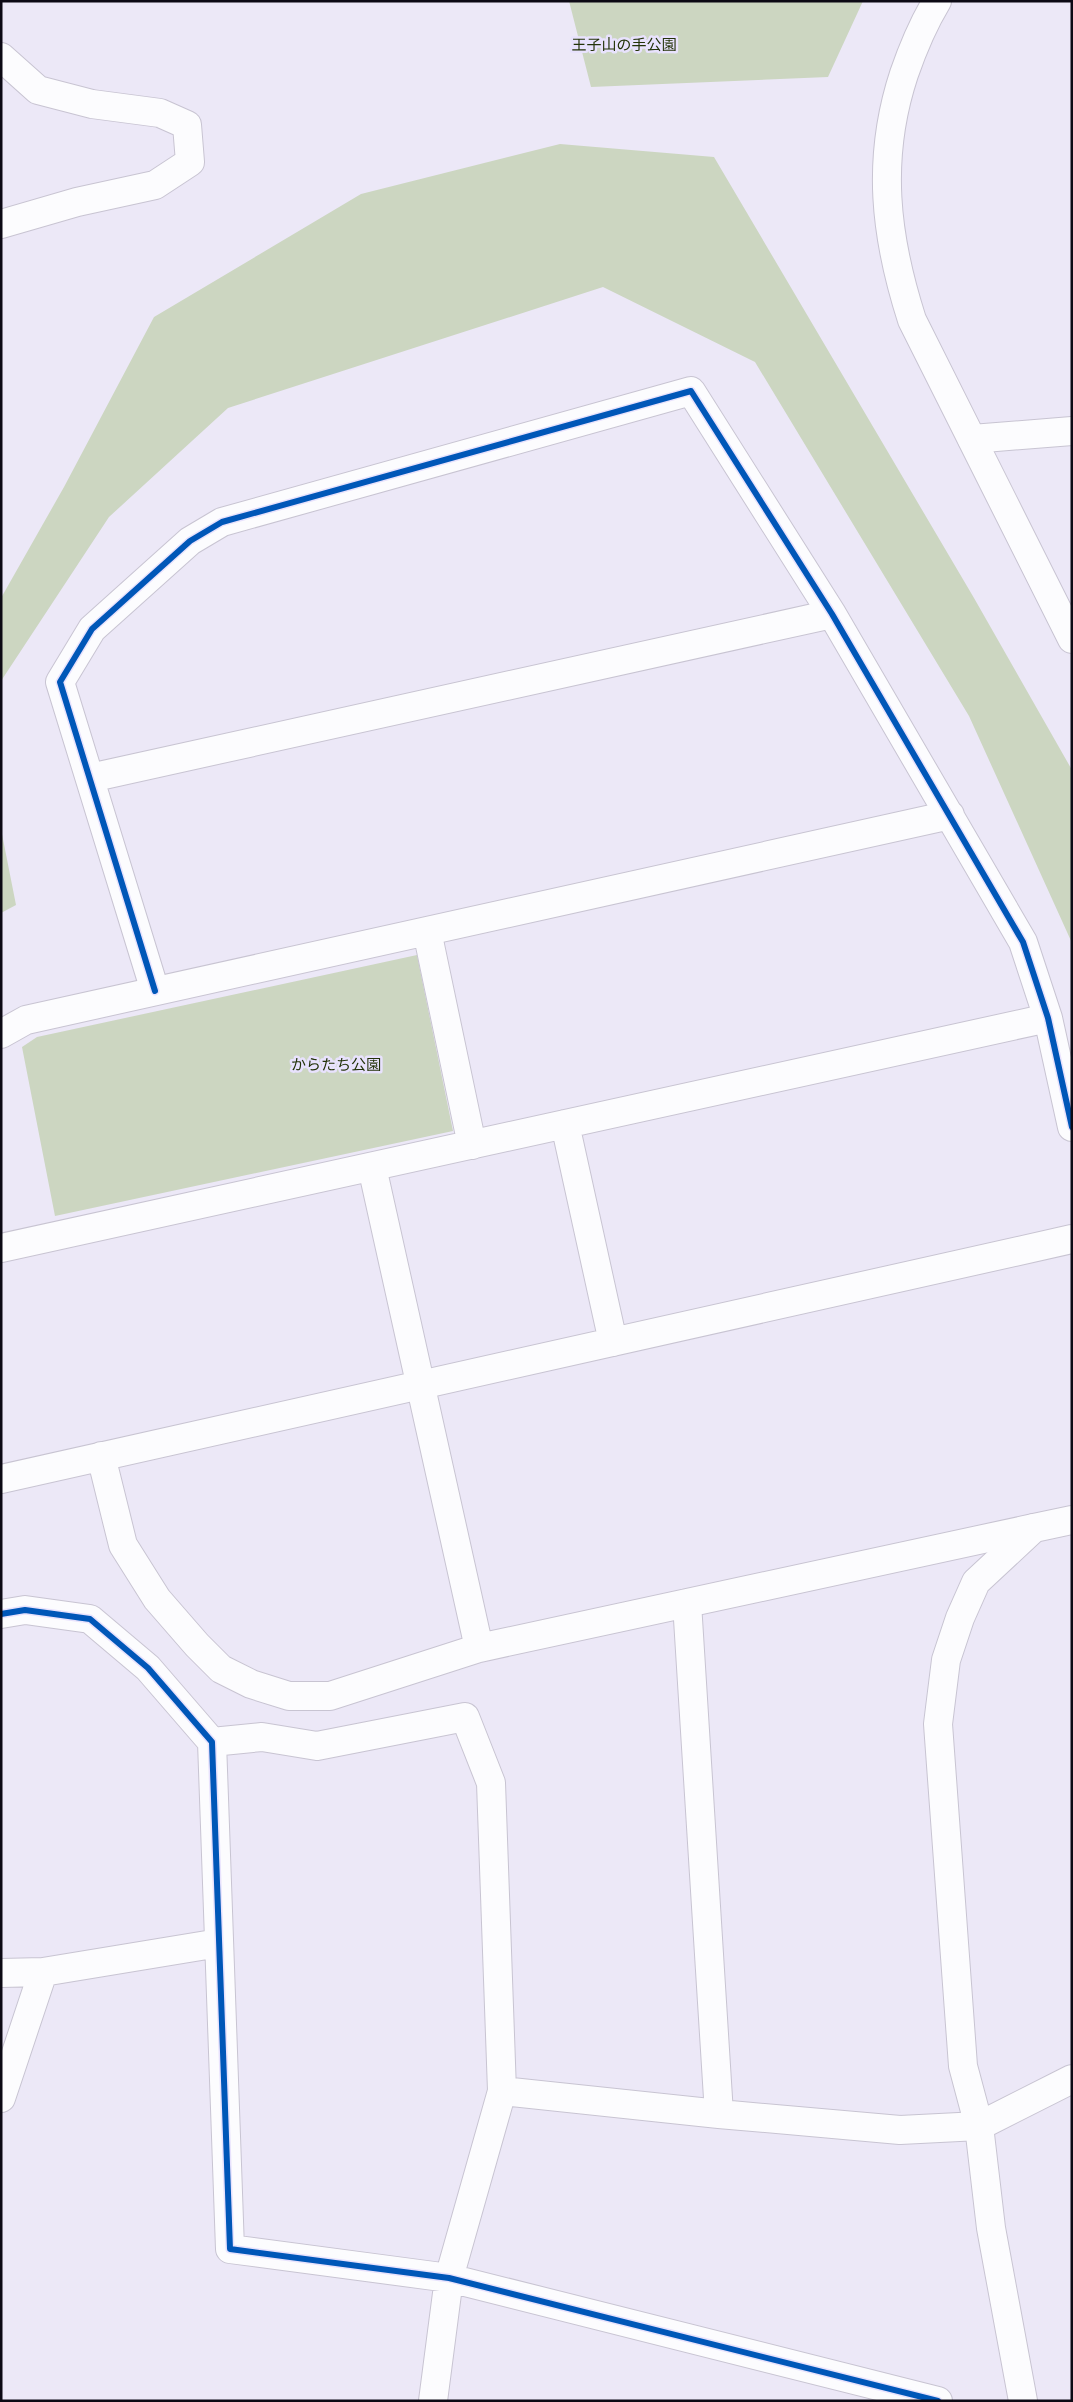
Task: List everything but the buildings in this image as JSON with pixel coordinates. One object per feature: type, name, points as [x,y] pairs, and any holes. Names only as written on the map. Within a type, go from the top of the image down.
[{"type":"street","points":[[937,1],[925,20],[912,50],[891,121],[886,156],[887,210],[900,283],[912,320],[1072,639]]},
{"type":"street","points":[[1,57],[38,90],[92,104],[160,113],[188,125],[190,162],[155,184],[77,202],[1,224]]},
{"type":"street","points":[[155,991],[60,682],[92,629],[190,541],[222,522],[691,391],[832,614],[1023,942],[1048,1018],[1072,1127]]},
{"type":"street","points":[[972,439],[1072,431]]},
{"type":"street","points":[[90,778],[832,614]]},
{"type":"street","points":[[1,1034],[26,1020],[950,815]]},
{"type":"street","points":[[428,931],[472,1145]]},
{"type":"street","points":[[1,1248],[1048,1018]]},
{"type":"street","points":[[565,1124],[612,1342]]},
{"type":"street","points":[[372,1167],[479,1648]]},
{"type":"street","points":[[1,1479],[1072,1239]]},
{"type":"street","points":[[101,1456],[123,1545],[157,1598],[197,1645],[221,1668],[251,1684],[289,1696],[330,1696],[479,1648],[1072,1520]]},
{"type":"street","points":[[1023,2401],[992,2228],[978,2126],[963,2066],[938,1724],[946,1660],[960,1618],[976,1582],[1034,1528]]},
{"type":"street","points":[[688,1603],[719,2114]]},
{"type":"street","points":[[1,1614],[25,1610],[90,1619],[148,1668],[212,1742],[230,2249],[449,2278],[938,2401]]},
{"type":"street","points":[[212,1742],[262,1737],[317,1746],[465,1717],[491,1783],[502,2091],[449,2278],[433,2401]]},
{"type":"street","points":[[1,1973],[43,1972],[219,1943]]},
{"type":"street","points":[[1,2098],[43,1972]]},
{"type":"street","points":[[502,2091],[719,2114],[900,2130],[978,2126],[1072,2079]]},
{"type":"green space","name":"王子山の手公園","points":[[569,1],[863,1],[828,77],[591,87]]},
{"type":"green space","points":[[560,144],[714,157],[974,598],[1072,770],[1072,943],[969,716],[755,362],[603,287],[228,408],[109,517],[1,681],[1,598],[64,487],[154,317],[361,194]]},
{"type":"green space","points":[[1,829],[16,905],[1,913]]},
{"type":"green space","name":"からたち公園","points":[[417,955],[453,1131],[55,1216],[22,1047],[37,1037]]},
{"type":"cycle path","points":[[155,991],[60,682],[92,629],[190,541],[222,522],[691,391],[832,614],[1023,942],[1048,1018],[1072,1127]]},
{"type":"cycle path","points":[[1,1614],[25,1610],[90,1619],[148,1668],[212,1742],[230,2249],[449,2278],[938,2401]]}]
